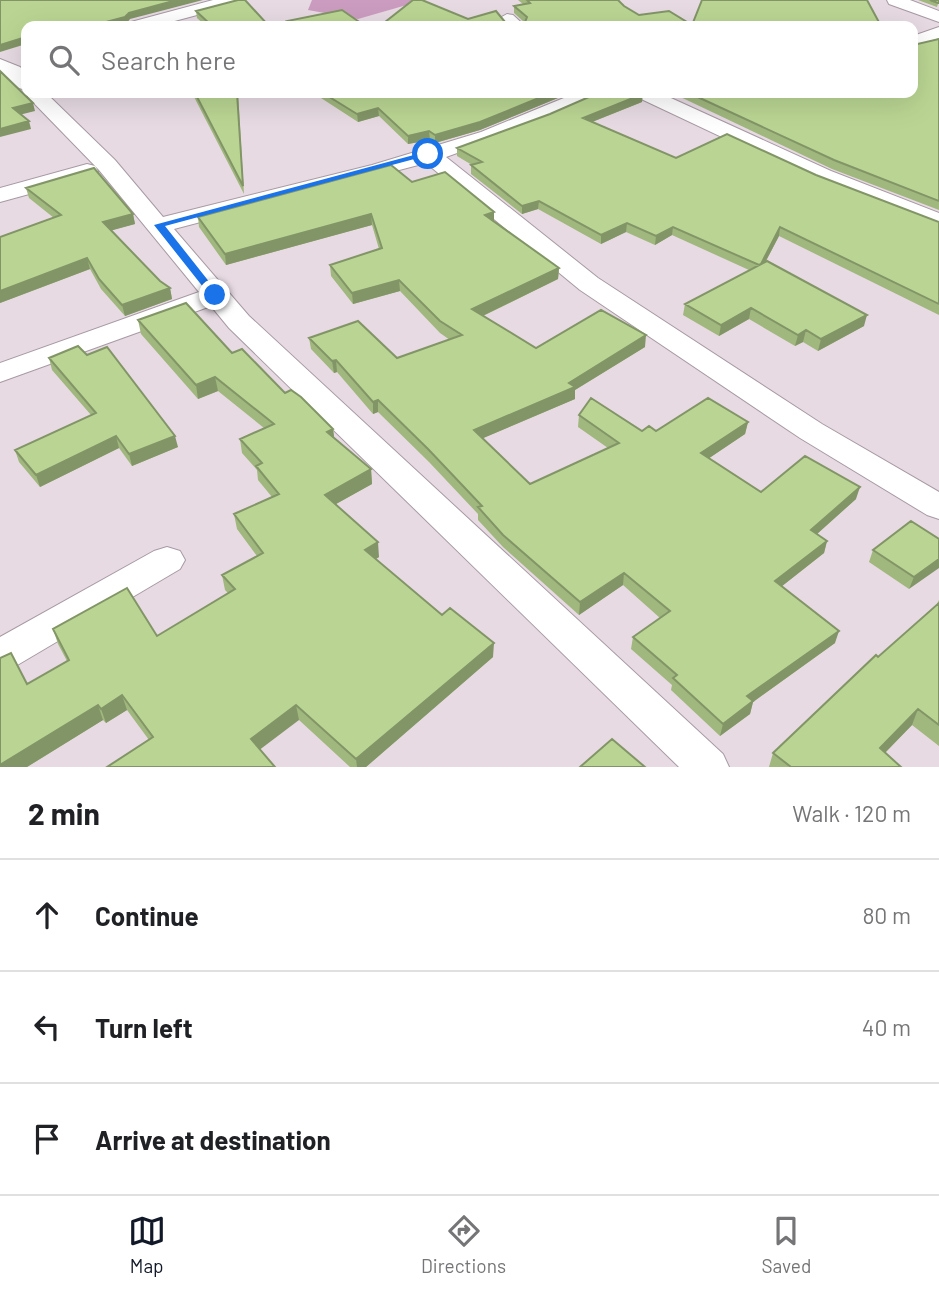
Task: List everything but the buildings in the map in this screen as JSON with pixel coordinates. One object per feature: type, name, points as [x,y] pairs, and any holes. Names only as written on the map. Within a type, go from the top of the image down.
[{"type":"street","points":[[158,21],[232,0]]},
{"type":"street","points":[[895,0],[939,17]]},
{"type":"street","points":[[918,40],[939,32]]},
{"type":"street","points":[[1,67],[21,61]]},
{"type":"street","points":[[1,67],[12,71],[21,79]]},
{"type":"street","points":[[40,98],[107,165],[239,322],[708,767]]},
{"type":"street","points":[[159,225],[428,154],[549,115],[582,98]]},
{"type":"street","points":[[655,98],[823,176],[939,222]]},
{"type":"street","points":[[428,154],[589,284],[811,431],[939,507]]},
{"type":"street","points":[[0,195],[107,165]]},
{"type":"street","points":[[0,373],[215,295]]},
{"type":"street","points":[[0,656],[167,560]]},
{"type":"shaded area","points":[[312,0],[424,0],[358,19],[308,10]]},
{"type":"route","points":[[215,295],[159,225],[428,154]]}]
